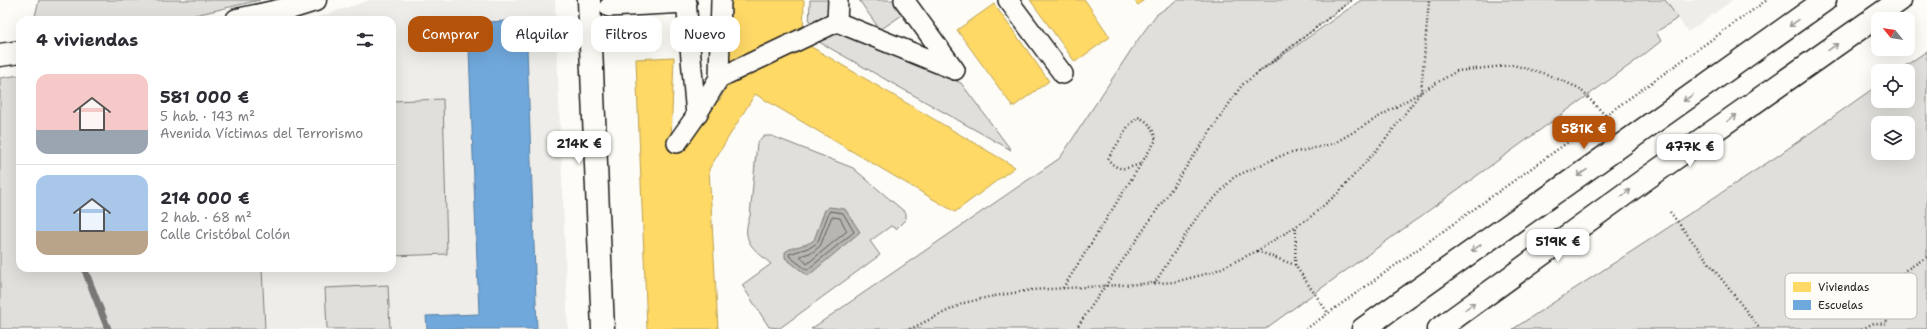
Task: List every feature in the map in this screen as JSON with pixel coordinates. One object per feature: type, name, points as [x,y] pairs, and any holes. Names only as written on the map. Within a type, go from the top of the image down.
[{"type":"street","points":[[255,16],[283,10],[315,0]]},
{"type":"street","points":[[677,143],[696,116],[719,78],[722,0]]},
{"type":"street","points":[[837,22],[838,0]]},
{"type":"street","points":[[719,78],[837,22],[955,70],[904,0]]},
{"type":"street","points":[[1008,0],[1062,74]]},
{"type":"street","points":[[1363,329],[1826,0]]},
{"type":"street","points":[[1439,329],[1647,178],[1900,0]]},
{"type":"street","points":[[603,329],[599,4],[686,2],[696,116]]},
{"type":"street","points":[[0,55],[16,53]]},
{"type":"path","points":[[1076,329],[1242,85],[1352,0]]},
{"type":"path","points":[[910,329],[950,309],[983,298],[1031,290],[1175,282],[1213,272],[1257,251],[1309,218],[1338,194],[1382,144],[1421,92],[1429,0]]},
{"type":"path","points":[[1306,329],[1767,0]]},
{"type":"path","points":[[1154,284],[1197,217],[1234,176],[1284,155],[1333,144],[1457,71],[1513,65],[1546,74],[1579,88],[1605,115]]},
{"type":"path","points":[[1063,289],[1156,140],[1152,128],[1148,122],[1138,117],[1129,125],[1108,158],[1116,168],[1124,169],[1140,164]]},
{"type":"path","points":[[1670,212],[1760,329]]},
{"type":"path","points":[[1295,265],[1296,226]]},
{"type":"path","points":[[1257,251],[1295,265],[1328,313]]},
{"type":"path","points":[[1903,273],[1927,257]]},
{"type":"path","points":[[1862,329],[1874,323],[1886,324],[1887,319]]},
{"type":"shaded area","points":[[39,0],[260,0],[191,16],[35,16]]},
{"type":"shaded area","points":[[370,0],[555,0],[556,16],[501,16],[501,52],[557,52],[568,329],[264,329],[262,272],[396,272],[396,16],[322,16]]},
{"type":"shaded area","points":[[810,0],[834,0],[833,15],[809,27]]},
{"type":"shaded area","points":[[859,0],[901,0],[908,11],[880,30]]},
{"type":"shaded area","points":[[1177,0],[1352,0],[1255,75],[1361,0],[1665,0],[1678,18],[1656,32],[1661,41],[1641,57],[1265,329],[811,329],[1060,158],[1137,41],[1156,15]]},
{"type":"shaded area","points":[[1665,0],[1733,0],[1688,32]]},
{"type":"shaded area","points":[[833,30],[961,83],[1011,150],[812,38]]},
{"type":"shaded area","points":[[1927,51],[1927,329],[1513,329],[1776,157],[1871,90],[1871,108],[1915,108],[1915,64],[1908,64]]},
{"type":"shaded area","points":[[16,76],[16,272],[262,272],[265,329],[0,329],[0,78]]},
{"type":"shaded area","points":[[443,99],[447,254],[396,256],[396,101]]},
{"type":"shaded area","points":[[763,136],[772,136],[853,168],[906,213],[906,219],[896,229],[891,226],[870,241],[880,255],[780,328],[769,327],[742,285],[771,264],[750,244],[747,232],[757,143]]},
{"type":"shaded area","points":[[388,285],[390,329],[327,329],[325,288]]},
{"type":"water","points":[[829,207],[845,209],[860,232],[808,276],[785,258],[785,252],[814,240],[825,210]]},
{"type":"building: Viviendas","points":[[731,0],[804,0],[803,42],[1015,167],[955,212],[755,94],[709,169],[718,329],[647,329],[636,59],[674,57],[671,141],[712,101],[719,101],[728,85],[729,52],[740,52],[740,16],[730,16]]},
{"type":"building: Viviendas","points":[[1030,0],[1085,0],[1110,37],[1075,62]]},
{"type":"building: Viviendas","points":[[1134,0],[1144,0],[1138,5]]},
{"type":"building: Viviendas","points":[[994,4],[1049,81],[1013,107],[957,30]]},
{"type":"building: Escuelas","points":[[501,21],[501,52],[527,52],[537,329],[427,329],[426,316],[479,314],[469,52],[493,52],[493,22]]},
{"type":"waterway","points":[[86,272],[108,329]]}]
